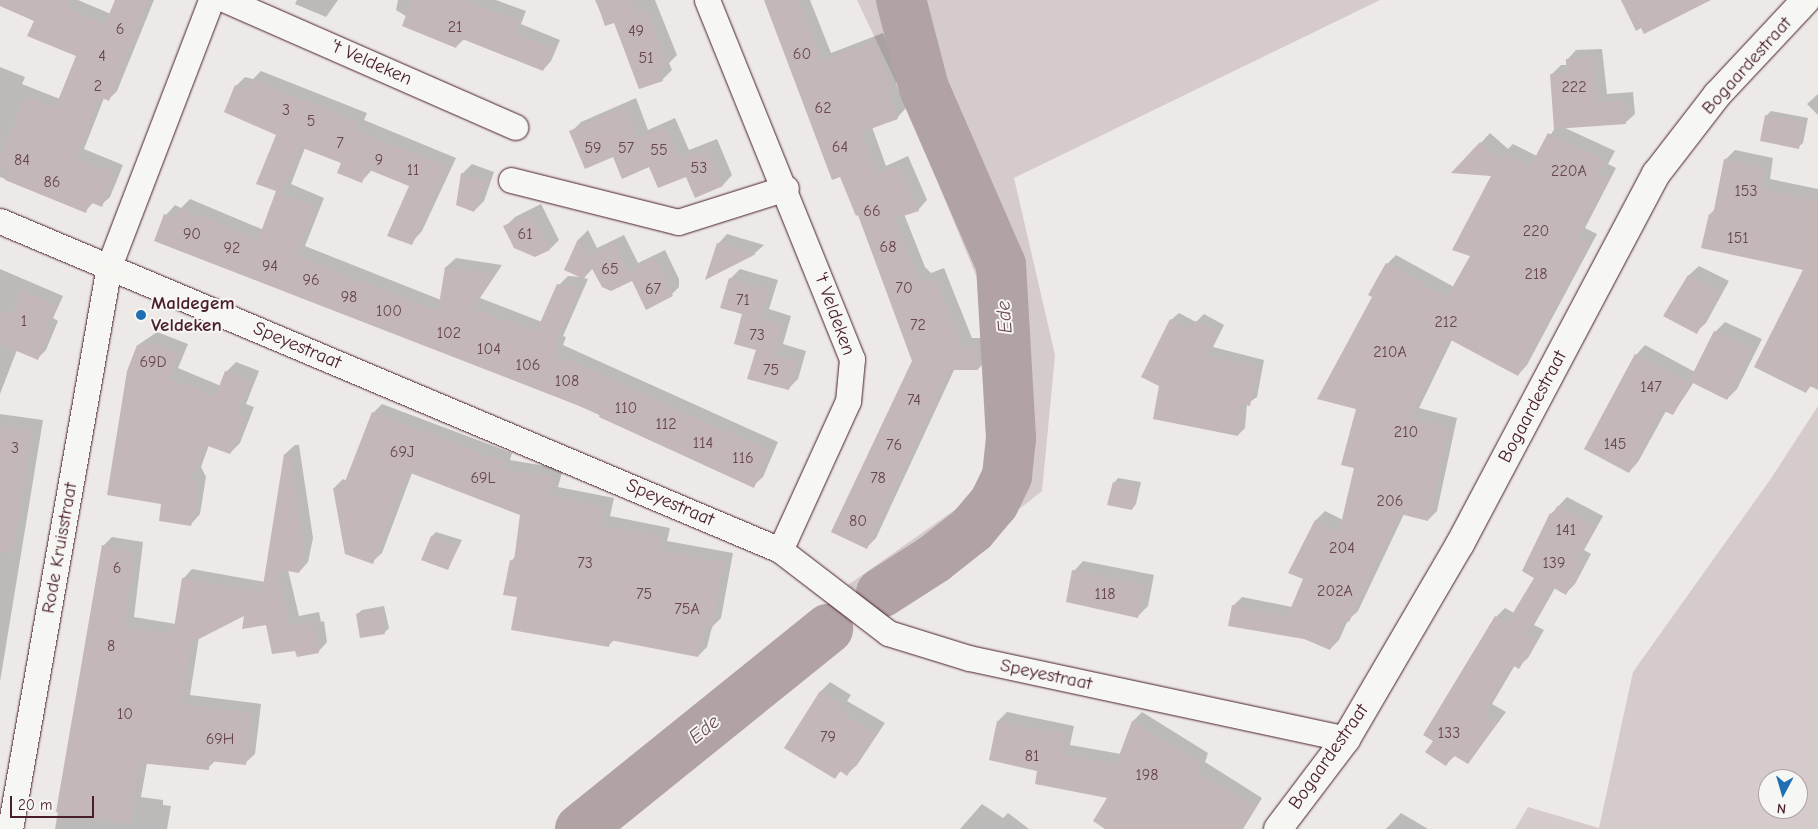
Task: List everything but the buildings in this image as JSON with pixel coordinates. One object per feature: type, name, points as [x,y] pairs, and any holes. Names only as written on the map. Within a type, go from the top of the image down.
[{"type":"street","points":[[109,266],[211,0]]},
{"type":"street","name":"'t Veldeken","points":[[226,0],[515,127]]},
{"type":"street","name":"'t Veldeken","points":[[706,0],[786,188],[852,359],[848,401],[780,550]]},
{"type":"street","name":"Bogaardestraat","points":[[1278,829],[1346,739],[1460,544],[1656,174],[1717,95],[1806,0]]},
{"type":"street","points":[[511,180],[678,222],[786,188]]},
{"type":"street","name":"Speyestraat","points":[[0,221],[780,550],[888,633],[969,658],[1346,739]]},
{"type":"street","name":"Rode Kruisstraat","points":[[10,829],[109,266]]},
{"type":"shaded area","points":[[857,0],[1380,0],[1014,178],[1055,355],[1042,491],[888,613],[848,585],[990,485],[977,278],[902,95]]},
{"type":"shaded area","points":[[1818,406],[1818,829],[1515,829],[1528,807],[1599,828],[1633,672],[1770,480]]},
{"type":"waterway","name":"Ede","points":[[881,593],[934,559],[972,529],[994,503],[1007,476],[1011,438],[1001,265],[924,88],[901,0]]},
{"type":"waterway","name":"Ede","points":[[580,829],[828,629]]},
{"type":"place","name":"Maldegem Veldeken","points":[[141,315]]}]
